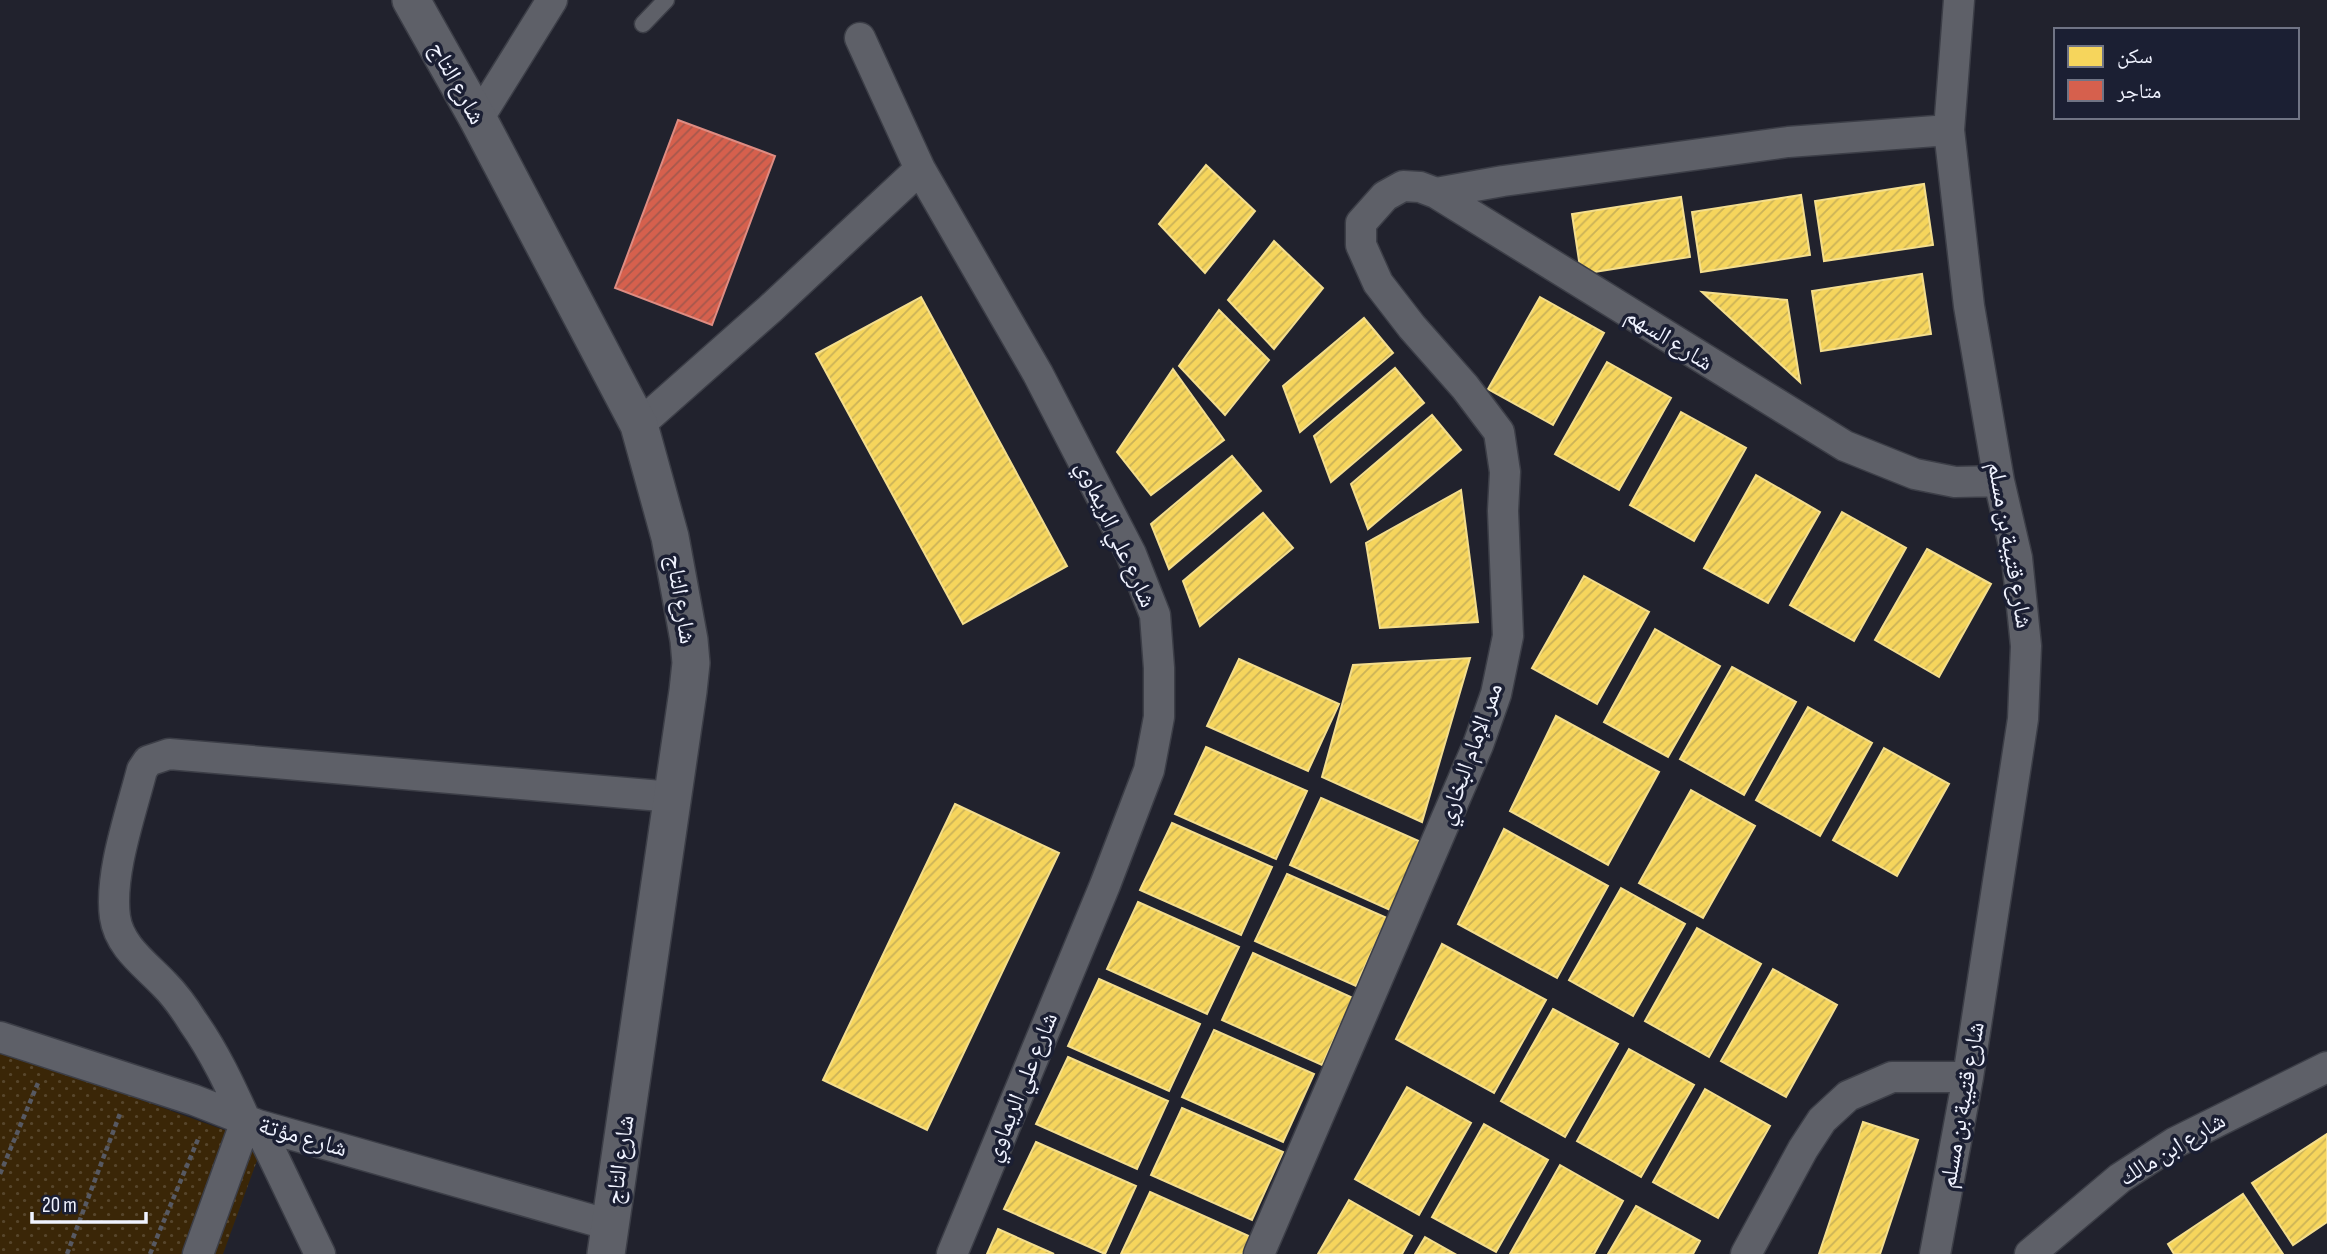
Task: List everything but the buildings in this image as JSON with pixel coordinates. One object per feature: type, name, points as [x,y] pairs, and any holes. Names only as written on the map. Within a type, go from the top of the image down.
[{"type":"street","name":"شارع التاج","points":[[411,0],[478,120],[639,425],[670,537],[689,640],[691,663],[688,691],[608,1239]]},
{"type":"street","points":[[478,120],[552,0]]},
{"type":"street","name":"شارع قتيبة بن مسلم","points":[[1935,1254],[1968,1077],[2023,719],[2025,634],[2017,558],[1999,481],[1969,306],[1949,130],[1959,0]]},
{"type":"street","name":"شارع علي الريماوي","points":[[860,38],[920,169],[1038,374],[1131,554],[1155,615],[1159,717],[1149,770],[1105,885],[952,1254]]},
{"type":"street","points":[[1436,193],[1503,181],[1788,142],[1949,130]]},
{"type":"street","points":[[639,425],[770,309],[920,169]]},
{"type":"street","name":"شارع السهم","points":[[1361,223],[1385,196],[1403,186],[1420,187],[1436,193],[1845,446],[1915,474],[1955,482],[1999,481]]},
{"type":"street","name":"ممر الإمام البخاري","points":[[1259,1254],[1478,745],[1496,694],[1508,636],[1503,510],[1505,472],[1499,432],[1378,282],[1361,245],[1361,223]]},
{"type":"street","points":[[320,1254],[221,1065],[201,1033],[166,985],[145,966],[120,936],[113,897],[142,771],[148,761],[169,754],[673,797]]},
{"type":"street","name":"شارع مؤتة","points":[[0,1037],[212,1107],[252,1123],[608,1239]]},
{"type":"street","name":"شارع ابن مالك","points":[[2031,1254],[2120,1178],[2174,1143],[2327,1067]]},
{"type":"street","points":[[1746,1254],[1822,1119],[1847,1096],[1892,1077],[1968,1077]]},
{"type":"street","points":[[198,1254],[252,1123]]},
{"type":"lane","points":[[643,24],[666,0]]},
{"type":"path","points":[[0,1174],[50,1053]]},
{"type":"path","points":[[66,1254],[132,1081]]},
{"type":"path","points":[[149,1254],[212,1107]]},
{"type":"shaded area","points":[[0,1049],[263,1144],[223,1254],[0,1254]]}]
